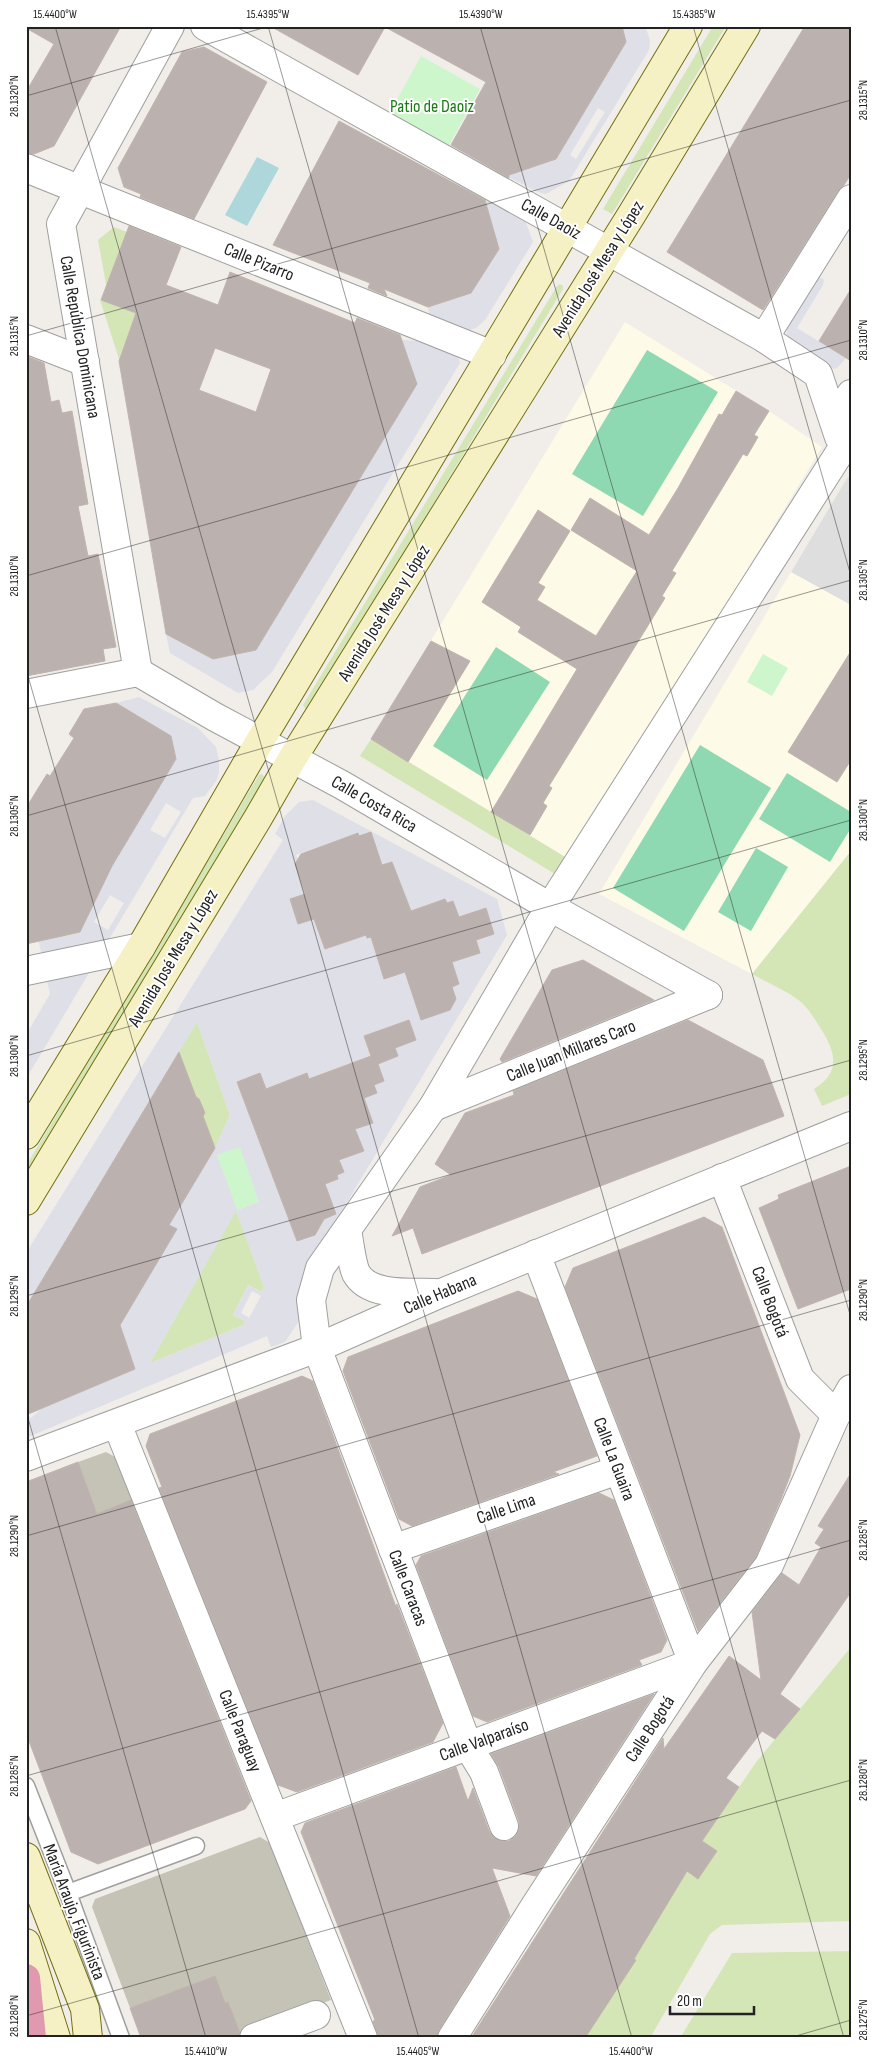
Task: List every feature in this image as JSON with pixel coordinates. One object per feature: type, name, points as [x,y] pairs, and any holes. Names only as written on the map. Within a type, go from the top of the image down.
[{"type":"highway","points":[[26,1978],[32,2038]]},
{"type":"street","name":"Calle República Dominicana","points":[[138,672],[61,224],[170,26]]},
{"type":"street","name":"Calle Daoiz","points":[[205,26],[764,338],[818,374],[847,451]]},
{"type":"street","name":"Avenida José Mesa y López","points":[[26,1201],[292,759],[609,252],[746,26]]},
{"type":"street","name":"Avenida José Mesa y López","points":[[26,1135],[141,947],[260,741],[492,355],[683,28]]},
{"type":"street","name":"Calle Pizarro","points":[[26,168],[492,355]]},
{"type":"street","points":[[764,338],[851,199]]},
{"type":"street","points":[[26,339],[84,362]]},
{"type":"street","points":[[847,451],[847,400],[851,394]]},
{"type":"street","name":"Calle Caracas","points":[[504,1826],[484,1772],[468,1746],[317,1348],[311,1300],[320,1268],[433,1107],[550,907],[847,451]]},
{"type":"street","points":[[26,694],[138,672]]},
{"type":"street","name":"Calle Costa Rica","points":[[138,672],[342,785],[550,907],[708,995]]},
{"type":"street","points":[[35,970],[141,947]]},
{"type":"street","name":"Calle Juan Millares Caro","points":[[433,1107],[708,995]]},
{"type":"street","name":"Calle Habana","points":[[26,1458],[317,1348],[536,1254],[851,1126]]},
{"type":"street","name":"Calle Bogotá","points":[[722,1178],[800,1379],[836,1415]]},
{"type":"street","points":[[347,1231],[356,1272],[364,1284],[385,1290],[440,1294]]},
{"type":"street","name":"Calle La Guaira","points":[[536,1254],[694,1663]]},
{"type":"street","name":"Calle Bogotá","points":[[452,2038],[535,1906],[694,1663],[769,1565],[836,1415],[851,1389]]},
{"type":"street","name":"Calle Paraguay","points":[[117,1424],[363,2038]]},
{"type":"street","name":"Calle Lima","points":[[394,1549],[618,1470]]},
{"type":"street","name":"Calle Valparaíso","points":[[275,1817],[694,1663]]},
{"type":"street","name":"María Araujo, Figurinista","points":[[26,1857],[85,2009],[88,2038]]},
{"type":"street","points":[[26,1943],[56,2038]]},
{"type":"street","points":[[254,2038],[316,2015]]},
{"type":"lane","name":"María Araujo, Figurinista","points":[[26,1786],[68,1893],[121,2038]]},
{"type":"lane","points":[[68,1893],[196,1846]]},
{"type":"lane","name":"María Araujo, Figurinista","points":[[85,2009],[97,2038]]},
{"type":"shaded area","points":[[622,26],[645,26],[650,40],[649,50],[569,181],[546,194],[510,178],[510,160],[527,169],[556,159],[626,42]],"holes":[[[598,108],[605,112],[576,159],[570,155]]]},
{"type":"shaded area","points":[[495,197],[525,220],[533,242],[485,320],[476,328],[466,331],[430,319],[428,307],[471,293],[499,249],[486,202]]},
{"type":"shaded area","points":[[818,276],[824,280],[823,285],[797,328],[846,358],[834,369],[787,339],[787,327]]},
{"type":"shaded area","points":[[625,322],[769,411],[822,447],[570,860],[371,739]]},
{"type":"shaded area","points":[[427,336],[458,356],[460,363],[272,672],[253,690],[238,693],[170,653],[166,634],[213,659],[256,650],[417,384],[402,340],[419,341]]},
{"type":"shaded area","points":[[851,475],[851,851],[752,974],[599,894],[847,478]]},
{"type":"shaded area","points":[[851,475],[851,605],[791,572],[847,478]]},
{"type":"shaded area","points":[[139,697],[198,728],[216,747],[219,773],[216,781],[205,796],[193,798],[26,1079],[26,1035],[50,994],[38,938],[80,932],[112,866],[176,759],[171,736],[116,703]],"holes":[[[166,803],[181,812],[165,838],[150,830]],[[110,895],[124,903],[108,930],[94,922]]]},
{"type":"shaded area","points":[[313,800],[497,899],[507,935],[313,1259],[303,1315],[285,1342],[271,1347],[267,1336],[26,1438],[26,1415],[31,1418],[41,1409],[80,1392],[169,1225],[215,1148],[230,1115],[197,1022],[26,1307],[26,1253],[283,840],[275,834],[285,816],[299,802]],"holes":[[[371,832],[382,865],[415,933],[421,907],[445,899],[447,903],[453,901],[459,918],[486,908],[476,940],[480,953],[452,962],[452,987],[456,999],[450,1010],[424,1017],[408,971],[378,934],[367,938],[365,932],[353,936],[354,939],[326,949],[314,919],[290,900],[305,894],[295,864],[298,859],[296,855],[357,833],[359,836]],[[409,1020],[416,1040],[395,1048],[398,1056],[378,1064],[384,1081],[374,1085],[377,1093],[360,1099],[347,1065],[371,1056],[364,1036]],[[260,1073],[270,1101],[307,1074],[310,1081],[349,1106],[365,1100],[373,1123],[357,1128],[352,1112],[353,1123],[364,1151],[339,1161],[338,1179],[321,1186],[329,1194],[336,1214],[314,1222],[297,1241],[237,1082]],[[240,1147],[259,1202],[237,1210],[217,1155]],[[236,1211],[264,1287],[262,1292],[248,1285],[233,1315],[245,1321],[244,1325],[150,1363]],[[252,1291],[261,1296],[249,1318],[241,1313]],[[129,1352],[135,1369],[91,1387]]]},
{"type":"shaded area","points":[[106,1452],[117,1458],[134,1499],[97,1514],[78,1462]]},
{"type":"shaded area","points":[[260,1837],[270,1843],[331,2000],[240,2033],[228,2002],[216,2007],[215,1976],[130,2008],[92,1907],[95,1899]]},
{"type":"green space","points":[[713,26],[726,26],[612,214],[603,209]]},
{"type":"green space","name":"Patio de Daoiz","points":[[421,56],[480,89],[443,156],[384,123]]},
{"type":"green space","points":[[114,227],[127,232],[109,285],[106,284],[98,240]]},
{"type":"green space","points":[[560,284],[563,286],[563,289],[310,708],[306,710],[303,705],[557,286]]},
{"type":"green space","points":[[100,300],[136,313],[119,359]]},
{"type":"green space","points":[[647,350],[718,392],[643,516],[572,474]]},
{"type":"green space","points":[[496,647],[550,682],[487,780],[433,746]]},
{"type":"green space","points":[[763,654],[788,668],[772,696],[747,682]]},
{"type":"green space","points":[[371,739],[570,860],[560,877],[360,756]]},
{"type":"green space","points":[[700,745],[771,788],[684,931],[613,888]]},
{"type":"green space","points":[[787,773],[851,812],[851,828],[830,862],[759,819]]},
{"type":"green space","points":[[262,774],[265,778],[26,1178],[26,1166],[259,775]]},
{"type":"green space","points":[[756,848],[788,867],[751,931],[718,912]]},
{"type":"green space","points":[[851,851],[851,1094],[822,1106],[814,1089],[823,1083],[832,1069],[832,1054],[826,1038],[803,1004],[786,992],[752,974]]},
{"type":"green space","points":[[197,1022],[230,1115],[215,1148],[179,1051]]},
{"type":"green space","points":[[241,1146],[259,1202],[236,1210],[217,1155]]},
{"type":"green space","points":[[236,1210],[264,1287],[262,1292],[248,1285],[233,1315],[245,1321],[244,1325],[150,1363]]},
{"type":"green space","points":[[851,1647],[851,1921],[722,1925],[710,1934],[650,2038],[541,2038],[636,1960],[634,1958],[684,1869],[698,1879],[717,1851],[702,1841],[757,1761]]},
{"type":"green space","points":[[851,1951],[851,2038],[680,2038],[732,1953]]},
{"type":"water","points":[[257,157],[279,168],[247,226],[225,215]]},
{"type":"building","points":[[26,26],[121,26],[54,146],[34,154],[26,153],[26,92],[54,44],[26,28]]},
{"type":"building","points":[[270,26],[622,26],[626,42],[556,159],[509,175],[509,178],[451,145],[486,82],[385,27],[358,75]]},
{"type":"building","points":[[805,26],[851,26],[851,174],[838,191],[763,310],[667,252]]},
{"type":"building","points":[[204,47],[267,82],[194,219],[140,197],[141,194],[124,187],[118,168],[182,52]]},
{"type":"building","points":[[339,121],[485,200],[499,249],[471,293],[428,307],[384,289],[387,296],[368,288],[370,283],[273,245]]},
{"type":"building","points":[[129,226],[181,247],[166,285],[218,305],[230,272],[355,323],[357,318],[400,335],[417,384],[256,650],[213,659],[166,634],[119,361],[136,313],[101,300]],"holes":[[[215,348],[271,369],[256,412],[199,390]]]},
{"type":"building","points":[[851,289],[851,361],[819,341]]},
{"type":"building","points":[[26,356],[44,363],[51,402],[59,400],[62,413],[72,411],[88,504],[78,506],[88,556],[98,554],[116,647],[103,649],[105,661],[26,676]]},
{"type":"building","points":[[736,391],[769,411],[754,435],[758,437],[747,456],[743,454],[672,571],[676,573],[662,596],[665,598],[549,786],[552,788],[543,803],[547,806],[530,835],[491,812],[577,669],[518,632],[521,627],[482,602],[538,510],[570,531],[538,583],[545,587],[537,600],[596,636],[637,571],[571,530],[590,498],[649,535],[678,488],[719,414],[722,415]]},
{"type":"building","points":[[431,641],[470,661],[408,762],[371,739]]},
{"type":"building","points":[[851,651],[851,760],[837,782],[788,752]]},
{"type":"building","points":[[116,703],[171,736],[176,759],[112,866],[80,932],[26,944],[26,808],[47,774],[50,776],[74,738],[69,734],[84,709]]},
{"type":"building","points":[[371,832],[382,865],[392,862],[411,911],[445,899],[447,903],[453,901],[459,917],[486,908],[494,934],[476,940],[480,953],[452,962],[459,984],[452,987],[456,999],[450,1010],[421,1020],[405,972],[384,979],[371,937],[367,938],[366,935],[325,949],[314,919],[298,924],[290,899],[305,894],[295,864],[301,854],[358,833],[359,836]]},
{"type":"building","points":[[583,960],[654,1000],[502,1062],[500,1059],[552,970]]},
{"type":"building","points":[[409,1020],[416,1040],[395,1048],[398,1056],[378,1064],[384,1081],[374,1085],[377,1093],[364,1098],[373,1123],[355,1129],[364,1151],[339,1160],[344,1172],[337,1175],[338,1179],[325,1184],[336,1214],[324,1219],[315,1235],[297,1241],[237,1082],[260,1073],[266,1089],[307,1073],[309,1079],[371,1056],[364,1036]]},
{"type":"building","points":[[688,1020],[763,1060],[784,1116],[422,1254],[413,1228],[392,1236],[420,1187],[451,1175],[435,1164],[465,1113],[514,1095],[513,1091]]},
{"type":"building","points":[[179,1052],[196,1097],[199,1099],[205,1113],[203,1116],[215,1148],[169,1225],[177,1229],[120,1325],[135,1369],[26,1415],[26,1307]]},
{"type":"building","points":[[851,1166],[851,1289],[798,1309],[759,1208],[779,1199],[778,1195]]},
{"type":"building","points":[[704,1217],[722,1227],[800,1435],[790,1476],[756,1557],[698,1631],[565,1287],[573,1268]]},
{"type":"building","points":[[518,1291],[537,1299],[597,1456],[553,1472],[559,1474],[412,1526],[399,1519],[343,1371],[348,1357]]},
{"type":"building","points":[[302,1376],[313,1381],[396,1607],[397,1604],[443,1723],[433,1742],[297,1792],[278,1785],[159,1488],[162,1487],[146,1446],[150,1434]]},
{"type":"building","points":[[78,1462],[97,1514],[131,1500],[251,1801],[245,1809],[98,1864],[71,1852],[26,1733],[26,1482]]},
{"type":"building","points":[[851,1473],[851,1592],[780,1694],[800,1709],[775,1739],[762,1731],[726,1778],[739,1787],[702,1841],[717,1851],[698,1879],[687,1871],[634,1959],[636,1960],[585,2038],[471,2038],[663,1738],[664,1749],[729,1656],[761,1680],[752,1612],[782,1573],[799,1585],[821,1547],[815,1543],[824,1529],[818,1526]]},
{"type":"building","points":[[599,1493],[614,1500],[667,1640],[661,1652],[639,1660],[642,1665],[487,1722],[473,1716],[416,1565],[421,1556]]},
{"type":"building","points":[[654,1694],[536,1876],[492,1868],[510,1916],[439,2030],[436,2038],[378,2038],[373,2021],[375,2020],[301,1832],[305,1823],[456,1767],[468,1801],[473,1788],[489,1831],[494,1838],[501,1841],[509,1841],[516,1836],[519,1829],[519,1821],[499,1767],[491,1754]]},
{"type":"building","points":[[215,1976],[225,2003],[228,2002],[240,2033],[239,2038],[141,2038],[130,2008]]}]
